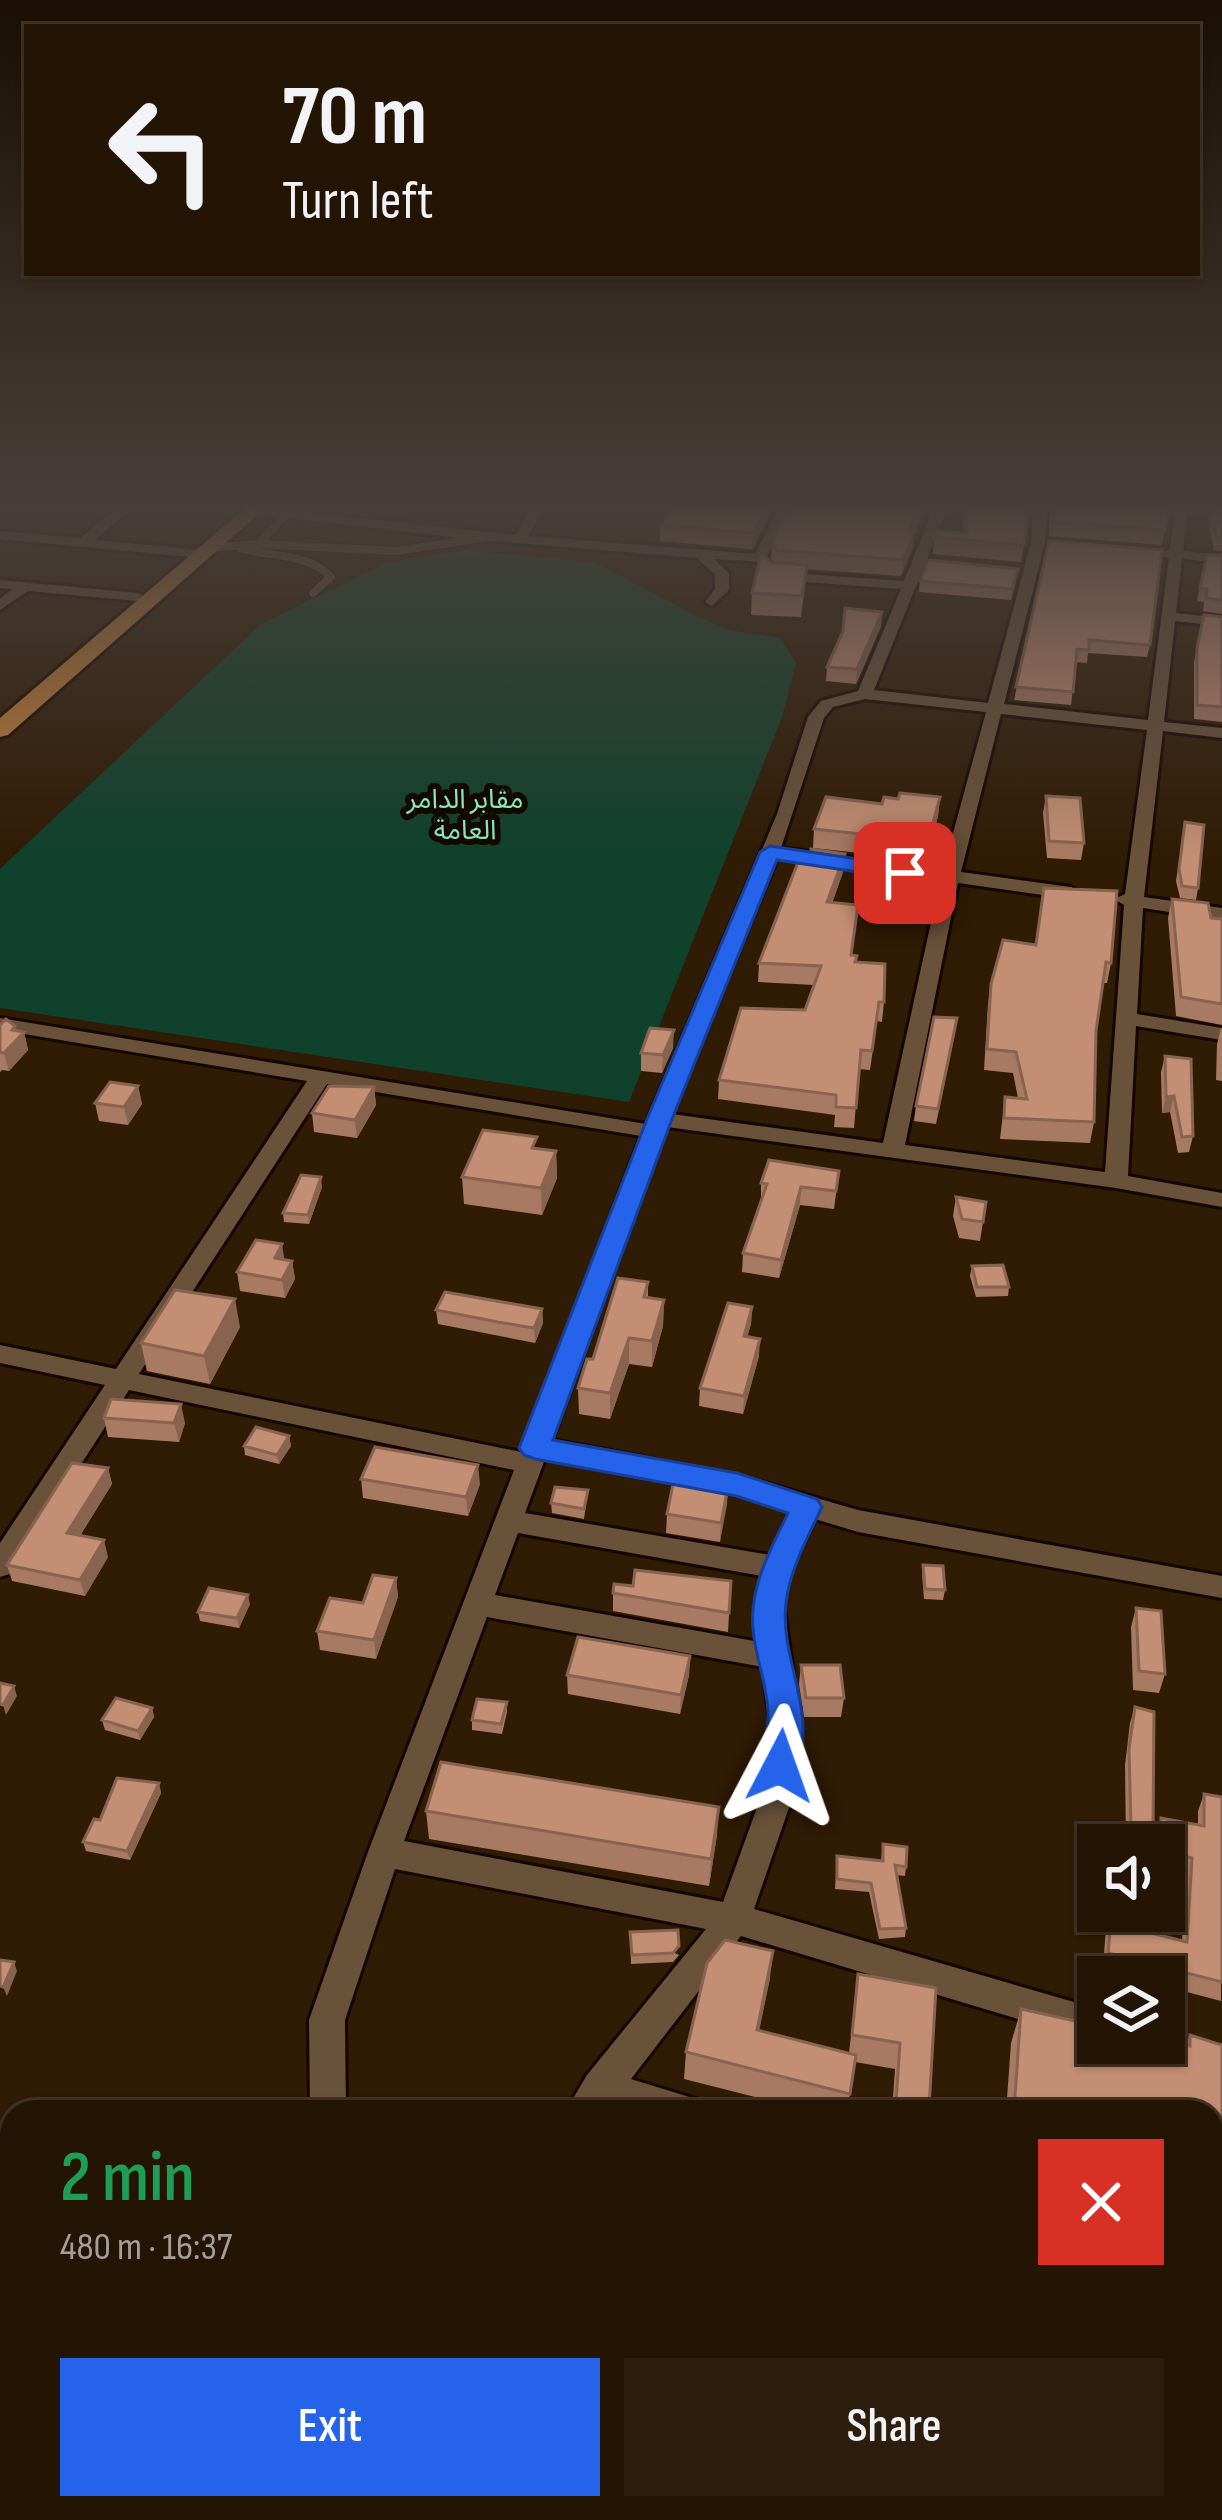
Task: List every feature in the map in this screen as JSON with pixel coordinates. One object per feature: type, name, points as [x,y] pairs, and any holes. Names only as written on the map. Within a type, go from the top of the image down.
[{"type":"main road","points":[[5,716],[111,622]]},
{"type":"main road","points":[[5,716],[117,622]]},
{"type":"street","points":[[866,694],[893,622]]},
{"type":"street","points":[[892,1153],[950,879],[1016,622]]},
{"type":"street","points":[[1116,1181],[1134,900],[1165,622]]},
{"type":"street","points":[[328,2100],[327,2020],[384,1852],[657,1126],[770,852],[816,717],[827,704],[866,694],[1222,733]]},
{"type":"street","points":[[770,852],[1088,895]]},
{"type":"street","points":[[1112,898],[1222,914]]},
{"type":"street","points":[[1124,1018],[1222,1034]]},
{"type":"street","points":[[0,1024],[657,1126],[1116,1181],[1222,1200]]},
{"type":"street","points":[[0,1566],[322,1076]]},
{"type":"street","points":[[0,1354],[531,1455],[737,1485],[857,1521],[1222,1587]]},
{"type":"street","points":[[592,2100],[734,1919],[775,1802],[786,1729],[770,1603],[778,1568],[806,1507]]},
{"type":"street","points":[[506,1520],[778,1568]]},
{"type":"street","points":[[476,1603],[775,1657]]},
{"type":"street","points":[[384,1852],[734,1919],[1077,2020]]},
{"type":"green space","name":"مقابر الدامر العامة","points":[[709,622],[780,638],[796,663],[782,717],[629,1102],[0,1008],[0,869],[261,624]]},
{"type":"building","points":[[844,622],[878,622],[857,669],[827,667]]},
{"type":"building","points":[[1031,622],[1153,622],[1150,645],[1089,640],[1089,650],[1077,649],[1073,692],[1016,687]]},
{"type":"building","points":[[1203,622],[1222,622],[1222,707],[1197,705],[1197,648]]},
{"type":"building","points":[[900,793],[940,797],[928,841],[814,829],[826,797],[882,804],[884,797],[898,799]]},
{"type":"building","points":[[1046,796],[1080,798],[1084,843],[1049,841]]},
{"type":"building","points":[[1185,822],[1204,825],[1198,888],[1182,886],[1179,869]]},
{"type":"building","points":[[811,849],[845,854],[827,902],[858,905],[851,955],[857,956],[855,962],[885,964],[884,1002],[879,1002],[872,1051],[861,1050],[856,1108],[836,1107],[836,1095],[719,1080],[741,1008],[805,1010],[821,966],[759,963],[802,852],[811,854]]},
{"type":"building","points":[[1044,888],[1117,891],[1111,963],[1106,962],[1096,1031],[1094,1122],[1004,1118],[1005,1097],[1027,1099],[1016,1052],[987,1049],[991,984],[1003,940],[1036,945]]},
{"type":"building","points":[[1172,899],[1208,903],[1211,918],[1222,919],[1222,1004],[1181,997]]},
{"type":"building","points":[[934,1017],[957,1018],[938,1109],[916,1106]]},
{"type":"building","points":[[6,1019],[15,1026],[12,1030],[24,1032],[4,1053],[0,1052],[0,1025]]},
{"type":"building","points":[[650,1028],[674,1030],[663,1055],[641,1053]]},
{"type":"building","points":[[1165,1056],[1191,1059],[1193,1136],[1182,1137],[1174,1096],[1166,1097]]},
{"type":"building","points":[[110,1082],[138,1086],[124,1107],[95,1103]]},
{"type":"building","points":[[329,1086],[374,1087],[355,1120],[312,1113]]},
{"type":"building","points":[[483,1130],[537,1137],[532,1148],[556,1151],[541,1188],[462,1177]]},
{"type":"building","points":[[769,1160],[839,1171],[836,1191],[801,1187],[781,1260],[743,1253],[767,1184],[761,1183]]},
{"type":"building","points":[[301,1175],[321,1177],[308,1215],[283,1213]]},
{"type":"building","points":[[956,1197],[986,1202],[983,1222],[962,1219]]},
{"type":"building","points":[[256,1240],[282,1244],[275,1258],[292,1261],[282,1280],[237,1272]]},
{"type":"building","points":[[1003,1265],[1009,1287],[977,1287],[972,1266]]},
{"type":"building","points":[[618,1278],[648,1282],[644,1297],[664,1300],[652,1341],[629,1338],[610,1393],[578,1388],[587,1359],[593,1359]]},
{"type":"building","points":[[175,1290],[235,1299],[204,1356],[141,1343]]},
{"type":"building","points":[[445,1292],[542,1309],[534,1328],[498,1322],[436,1310]]},
{"type":"building","points":[[728,1303],[752,1307],[744,1336],[760,1339],[744,1396],[700,1388]]},
{"type":"building","points":[[111,1399],[181,1404],[174,1423],[104,1418]]},
{"type":"building","points":[[256,1427],[289,1436],[277,1455],[244,1446]]},
{"type":"building","points":[[375,1447],[478,1465],[466,1497],[361,1479]]},
{"type":"building","points":[[72,1463],[108,1468],[67,1533],[104,1540],[80,1580],[7,1565]]},
{"type":"building","points":[[674,1479],[728,1486],[721,1523],[667,1514]]},
{"type":"building","points":[[555,1487],[588,1490],[584,1509],[551,1503]]},
{"type":"building","points":[[923,1565],[943,1566],[945,1590],[925,1589]]},
{"type":"building","points":[[635,1570],[731,1581],[729,1613],[613,1593],[614,1584],[633,1586]]},
{"type":"building","points":[[373,1575],[396,1578],[374,1640],[317,1631],[330,1598],[363,1603]]},
{"type":"building","points":[[209,1588],[248,1595],[237,1618],[198,1612]]},
{"type":"building","points":[[1136,1608],[1161,1611],[1165,1674],[1139,1671]]},
{"type":"building","points":[[578,1637],[690,1656],[681,1695],[567,1675]]},
{"type":"building","points":[[801,1665],[840,1665],[844,1698],[806,1698]]},
{"type":"building","points":[[0,1683],[14,1686],[3,1705],[0,1704]]},
{"type":"building","points":[[116,1698],[152,1708],[138,1731],[102,1720]]},
{"type":"building","points":[[477,1699],[507,1702],[501,1724],[472,1720]]},
{"type":"building","points":[[1135,1707],[1154,1712],[1153,1824],[1131,1824],[1129,1749]]},
{"type":"building","points":[[441,1762],[719,1807],[711,1859],[426,1811]]},
{"type":"building","points":[[117,1778],[159,1783],[127,1851],[83,1842],[94,1819],[100,1820]]},
{"type":"building","points":[[1204,1794],[1222,1797],[1222,1982],[1185,1973],[1185,1956],[1108,1953],[1110,1932],[1147,1932],[1187,1942],[1192,1858],[1185,1856],[1185,1824],[1161,1824],[1161,1818],[1204,1826]]},
{"type":"building","points":[[883,1844],[907,1847],[906,1867],[895,1865],[906,1928],[880,1929],[871,1883],[837,1879],[837,1856],[883,1861]]},
{"type":"building","points":[[678,1930],[679,1946],[673,1953],[632,1955],[630,1932]]},
{"type":"building","points":[[725,1940],[773,1951],[757,2030],[856,2055],[850,2094],[686,2052],[707,1963]]},
{"type":"building","points":[[0,1960],[14,1962],[3,1987],[0,1986]]},
{"type":"building","points":[[858,1974],[936,1988],[929,2100],[896,2100],[900,2043],[852,2035]]},
{"type":"building","points":[[1021,2009],[1077,2021],[1077,2064],[1185,2064],[1190,2035],[1222,2045],[1222,2100],[1015,2100]]},
{"type":"route","points":[[780,1766],[786,1729],[784,1693],[770,1630],[770,1603],[778,1568],[806,1507],[737,1485],[535,1448],[659,1119],[770,852],[905,873]]}]
